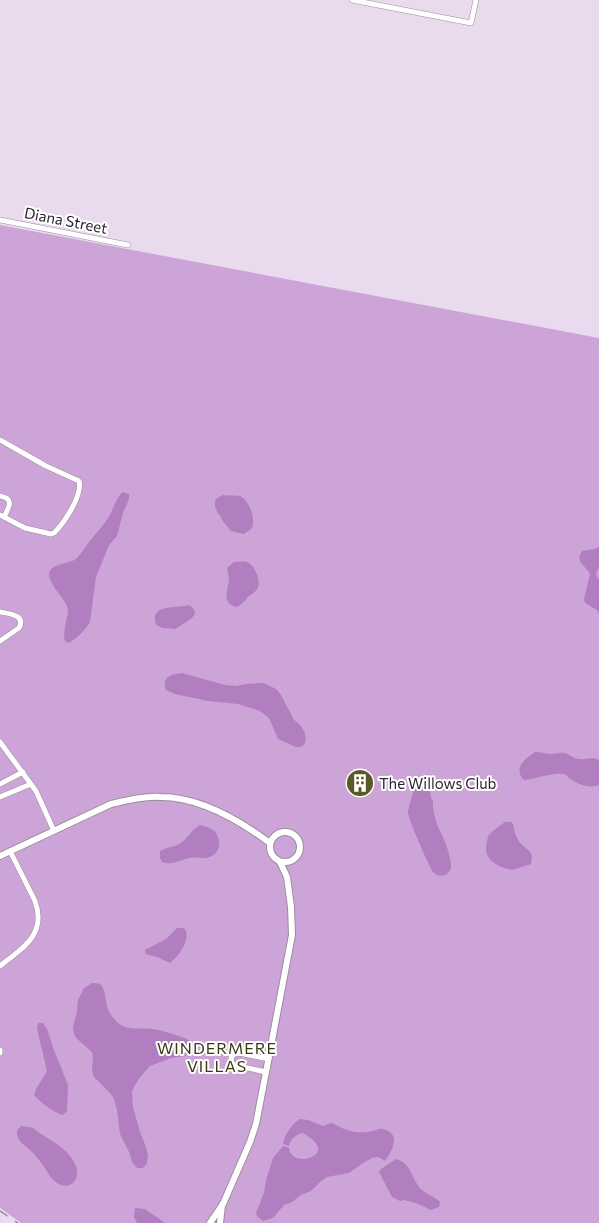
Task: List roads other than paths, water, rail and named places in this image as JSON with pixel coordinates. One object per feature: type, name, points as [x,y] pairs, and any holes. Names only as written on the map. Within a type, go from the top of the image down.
[{"type":"street","points":[[352,0],[471,23],[476,0]]},
{"type":"street","name":"Diana Street","points":[[0,220],[128,245]]},
{"type":"street","points":[[0,440],[46,466],[79,481],[80,485],[80,491],[72,508],[54,533],[51,534],[25,528],[1,515],[10,505],[6,498],[0,496]]},
{"type":"street","points":[[0,612],[17,616],[21,622],[19,628],[0,641]]},
{"type":"street","points":[[0,742],[36,791],[54,831]]},
{"type":"street","points":[[0,784],[23,772]]},
{"type":"street","points":[[0,797],[31,784]]},
{"type":"street","points":[[0,856],[112,804],[143,797],[162,796],[181,798],[210,808],[252,830],[270,843]]},
{"type":"street","points":[[252,830],[275,835],[283,832],[292,834],[298,840],[300,848],[294,860],[285,863],[273,858],[270,851],[270,843],[275,835]]},
{"type":"street","points":[[0,966],[30,940],[35,932],[38,918],[35,901],[10,851]]},
{"type":"street","points":[[280,862],[288,877]]},
{"type":"street","points":[[220,1223],[223,1204],[256,1124],[269,1059],[292,935],[288,877],[290,862]]},
{"type":"street","points":[[266,1072],[234,1065],[231,1058],[234,1054],[239,1053],[269,1059]]},
{"type":"street","points":[[210,1223],[215,1213],[223,1204]]},
{"type":"railway","points":[[0,1211],[18,1223]]},
{"type":"place","name":"The Willows Club","points":[[360,783]]},
{"type":"district","name":"WINDERMERE VILLAS","points":[[217,1056]]}]
